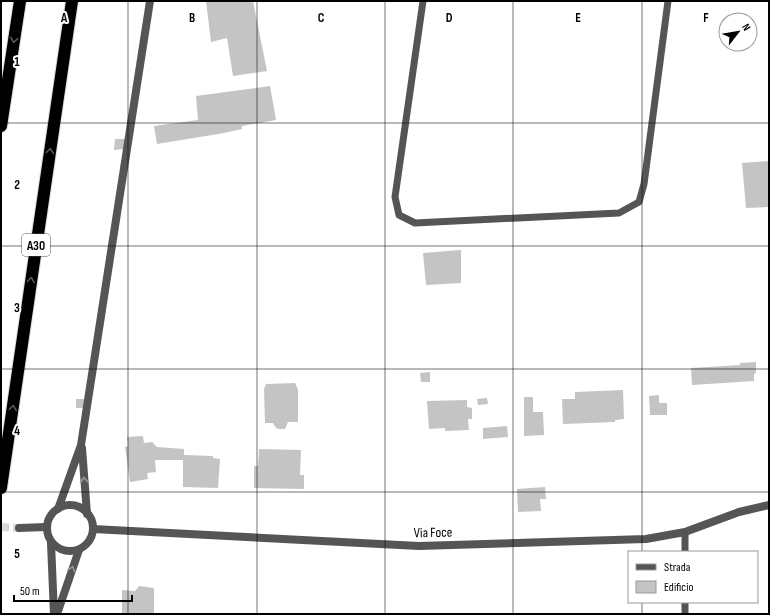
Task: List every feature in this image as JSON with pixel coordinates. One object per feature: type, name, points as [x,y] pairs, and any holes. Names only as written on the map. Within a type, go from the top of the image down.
[{"type":"highway","points":[[1,126],[20,1]]},
{"type":"highway","name":"A30","points":[[1,488],[72,1]]},
{"type":"street","points":[[58,509],[81,445],[150,1]]},
{"type":"street","points":[[56,614],[79,550],[89,541],[93,529],[87,514],[81,445]]},
{"type":"street","points":[[56,614],[52,543],[48,536],[46,527],[50,517],[58,509],[68,505],[79,508],[87,514]]},
{"type":"street","name":"Via Foce","points":[[93,529],[419,546],[646,539],[685,532],[739,512],[769,505]]},
{"type":"street","points":[[19,528],[46,527]]},
{"type":"street","points":[[52,543],[64,551],[79,550]]},
{"type":"lane","points":[[423,1],[395,197],[399,216],[415,224],[619,212],[639,202],[644,184],[668,1]]},
{"type":"lane","points":[[685,532],[685,551]]},
{"type":"lane","points":[[685,603],[685,614]]},
{"type":"building","points":[[206,1],[253,1],[267,71],[233,76],[227,38],[211,42]]},
{"type":"building","points":[[270,86],[276,120],[242,126],[242,129],[224,133],[157,144],[154,126],[198,120],[196,96]]},
{"type":"building","points":[[115,139],[125,139],[124,149],[114,150]]},
{"type":"building","points":[[769,161],[769,207],[746,208],[742,163]]},
{"type":"building","points":[[461,250],[461,283],[426,285],[423,253]]},
{"type":"building","points":[[756,362],[754,381],[692,385],[691,368],[740,365],[740,363]]},
{"type":"building","points":[[430,372],[430,382],[421,382],[420,373]]},
{"type":"building","points":[[295,383],[298,390],[298,422],[288,422],[285,429],[276,428],[273,423],[265,423],[264,389],[266,384]]},
{"type":"building","points":[[623,390],[624,419],[615,420],[615,422],[563,424],[562,399],[575,399],[575,392]]},
{"type":"building","points":[[659,395],[659,403],[667,403],[667,415],[650,415],[649,396]]},
{"type":"building","points":[[524,397],[533,397],[533,412],[543,412],[544,435],[524,436]]},
{"type":"building","points":[[487,398],[488,404],[478,405],[477,399]]},
{"type":"building","points":[[76,399],[84,399],[84,408],[76,408]]},
{"type":"building","points":[[467,400],[467,407],[472,408],[472,419],[468,419],[469,430],[445,431],[445,428],[429,429],[427,401]]},
{"type":"building","points":[[507,426],[508,437],[483,439],[483,428]]},
{"type":"building","points":[[143,436],[144,443],[152,442],[157,447],[184,449],[184,455],[213,456],[213,458],[220,459],[218,488],[183,487],[183,460],[155,460],[156,472],[147,473],[148,479],[130,482],[125,447],[128,446],[127,437]]},
{"type":"building","points":[[259,449],[301,450],[300,475],[304,475],[304,489],[254,488],[254,466],[258,466]]},
{"type":"building","points":[[545,487],[546,499],[540,499],[541,511],[518,512],[517,489]]},
{"type":"building","points":[[139,586],[154,588],[154,614],[122,614],[122,590],[135,591]]},
{"type":"tunnel","points":[[1,527],[19,528]]}]
